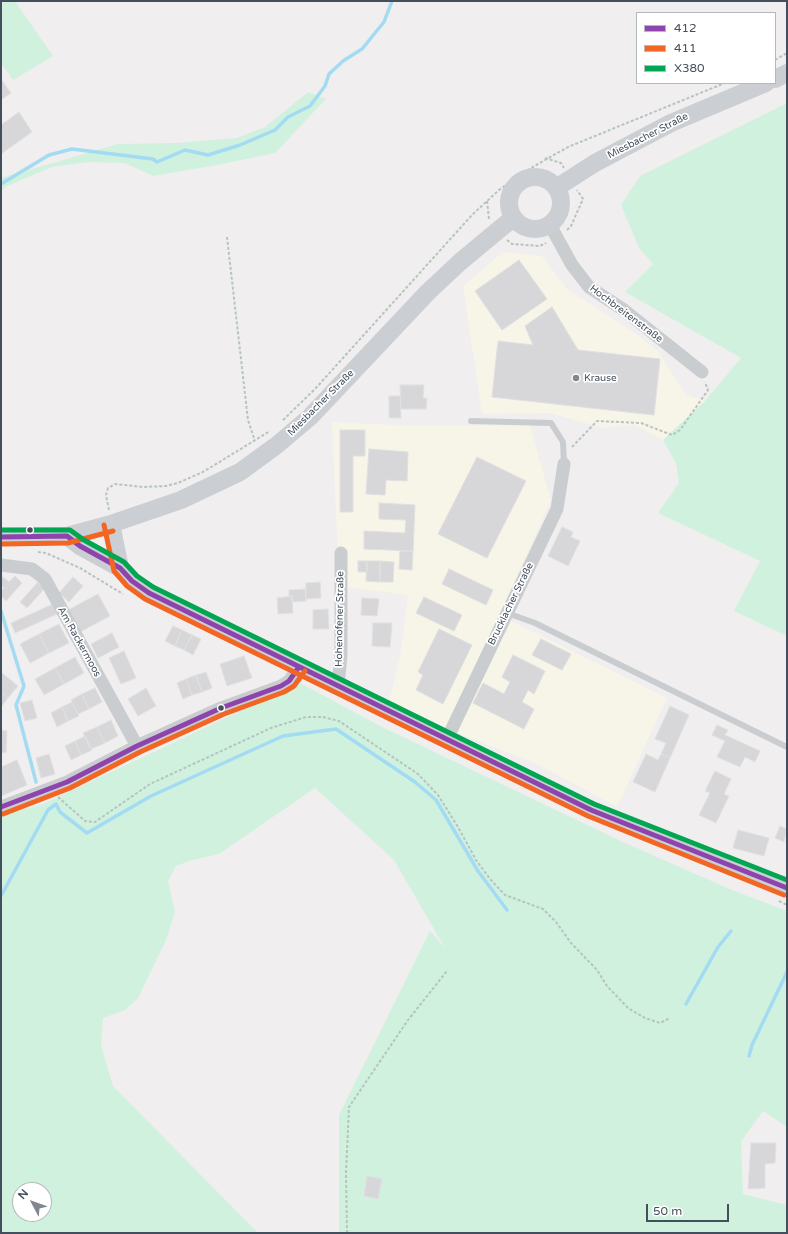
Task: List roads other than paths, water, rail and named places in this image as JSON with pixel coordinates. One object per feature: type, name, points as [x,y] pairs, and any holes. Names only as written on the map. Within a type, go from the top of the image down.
[{"type":"main road","points":[[776,78],[787,73]]},
{"type":"main road","name":"Miesbacher Straße","points":[[563,183],[671,122],[764,84]]},
{"type":"main road","points":[[532,177],[541,178],[550,182],[563,183],[560,195],[561,207],[556,219],[550,225],[543,229],[526,228],[513,218],[509,210],[509,201],[511,192],[520,182],[532,177]]},
{"type":"main road","name":"Miesbacher Straße","points":[[1,537],[67,536],[111,524],[181,500],[240,472],[277,445],[310,417],[428,292],[495,232],[513,218]]},
{"type":"main road","points":[[111,524],[120,568]]},
{"type":"main road","points":[[67,536],[80,546],[120,568]]},
{"type":"main road","name":"Hohenofener Straße","points":[[120,568],[132,581],[149,593],[591,810],[787,888]]},
{"type":"street","name":"Hochbreitenstraße","points":[[550,225],[572,265],[589,287],[624,310],[702,372]]},
{"type":"street","name":"Brucklacher Straße","points":[[446,739],[557,509],[564,464]]},
{"type":"street","name":"Hohenofener Straße","points":[[338,686],[341,654],[341,553]]},
{"type":"street","name":"Am Rackermoos","points":[[1,565],[32,568],[45,579],[137,746]]},
{"type":"street","points":[[1,807],[53,788],[137,746],[221,708],[280,686],[289,681],[299,667]]},
{"type":"lane","points":[[471,421],[551,423],[563,442],[564,464]]},
{"type":"lane","points":[[507,613],[535,623],[787,747]]},
{"type":"waterway","points":[[1,184],[49,155],[72,149],[153,159],[157,162],[185,150],[208,155],[240,145],[275,130],[288,117],[310,106],[325,86],[329,74],[343,61],[362,49],[384,22],[392,1]]},
{"type":"waterway","points":[[1,611],[24,686],[16,705],[36,782]]},
{"type":"waterway","points":[[1,896],[48,810],[56,804],[60,812],[87,833],[151,796],[283,736],[336,729],[415,782],[436,800],[478,871],[507,910]]},
{"type":"waterway","points":[[686,1004],[718,947],[731,931]]},
{"type":"waterway","points":[[749,1056],[752,1045],[787,972]]},
{"type":"place","name":"Krause","points":[[576,378]]}]
